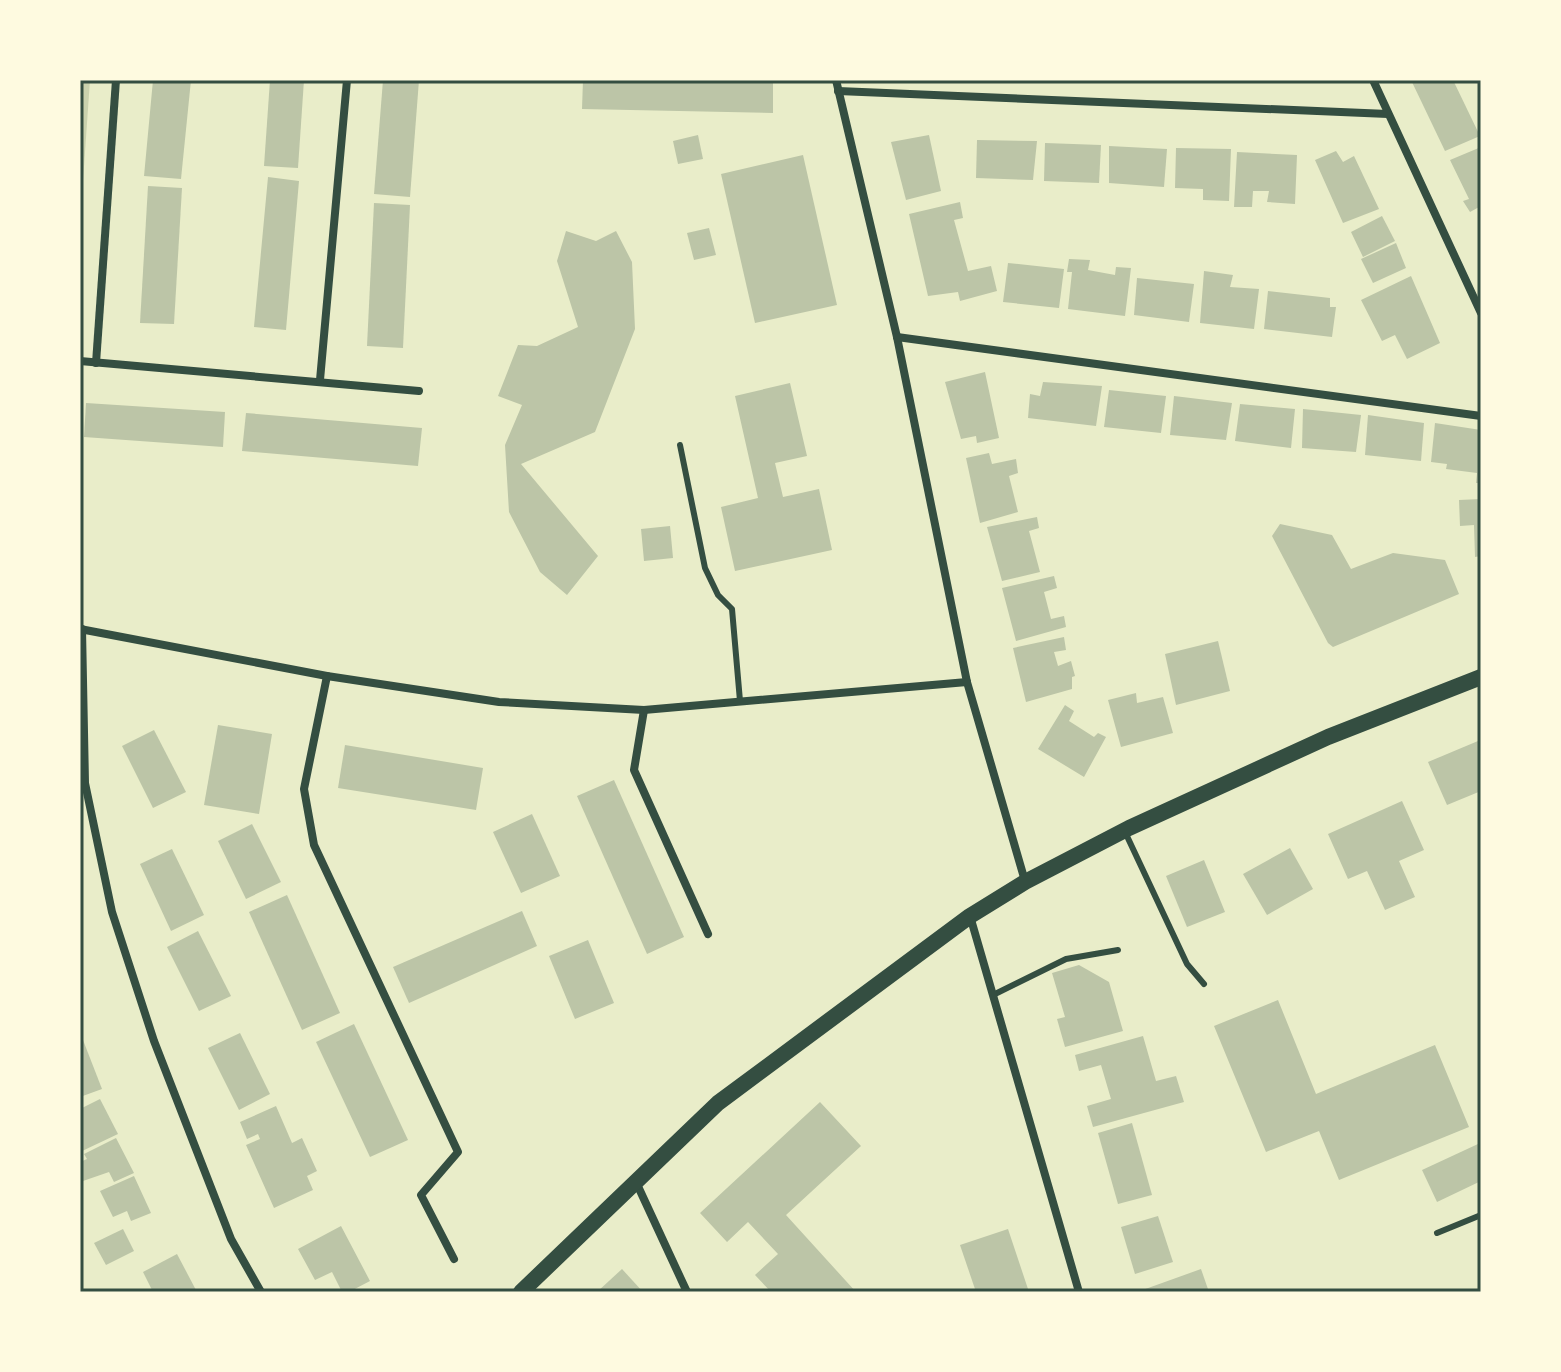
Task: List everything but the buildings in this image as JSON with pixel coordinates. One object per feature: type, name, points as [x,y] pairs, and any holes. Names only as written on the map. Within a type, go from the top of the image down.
[{"type":"main road","points":[[521,1292],[718,1103],[970,916],[1025,882],[1124,831],[1328,737],[1481,677]]},
{"type":"street","points":[[96,363],[116,80]]},
{"type":"street","points":[[320,380],[347,80]]},
{"type":"street","points":[[836,80],[897,337],[967,682],[1025,882]]},
{"type":"street","points":[[1373,80],[1481,313]]},
{"type":"street","points":[[838,91],[1388,114]]},
{"type":"street","points":[[897,337],[1481,416]]},
{"type":"street","points":[[80,361],[419,391]]},
{"type":"street","points":[[261,1292],[231,1239],[220,1211],[154,1041],[112,912],[85,783],[81,629],[327,676],[499,702],[644,710],[967,682]]},
{"type":"street","points":[[327,676],[304,789],[314,845],[458,1152],[421,1195],[454,1259]]},
{"type":"street","points":[[644,710],[634,770],[708,934]]},
{"type":"street","points":[[970,916],[1079,1292]]},
{"type":"street","points":[[635,1182],[687,1292]]},
{"type":"lane","points":[[680,445],[705,568],[718,595],[732,609],[740,701]]},
{"type":"lane","points":[[1124,831],[1187,964],[1204,984]]},
{"type":"lane","points":[[993,995],[1066,959],[1118,950]]},
{"type":"lane","points":[[1437,1233],[1481,1215]]},
{"type":"green space","points":[[80,80],[90,80],[80,224]]}]
